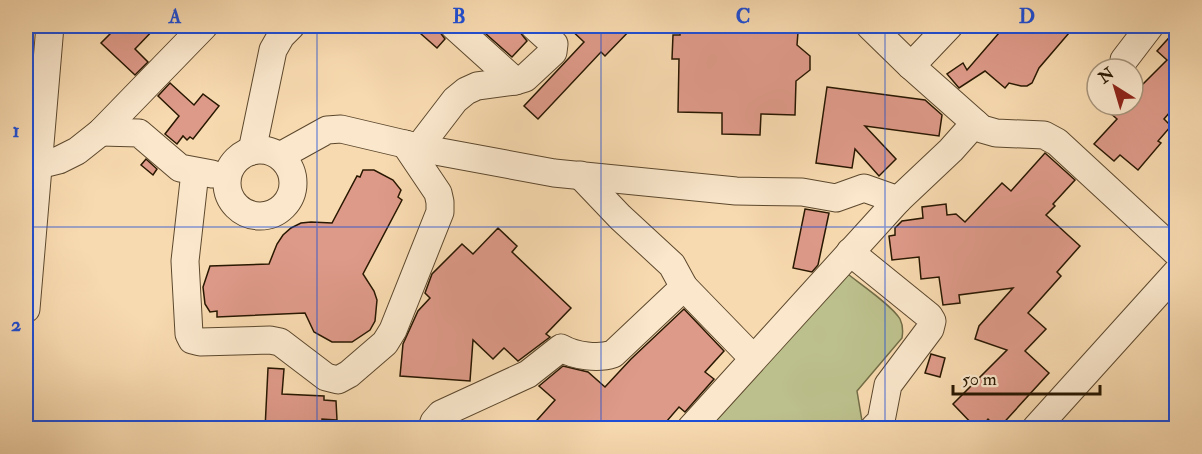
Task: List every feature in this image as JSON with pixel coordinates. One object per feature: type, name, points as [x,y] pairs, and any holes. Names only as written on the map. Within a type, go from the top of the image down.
[{"type":"street","points":[[26,309],[32,165],[50,26]]},
{"type":"street","points":[[32,165],[59,160],[77,151],[101,132],[204,26]]},
{"type":"street","points":[[252,150],[273,50],[281,36],[291,26]]},
{"type":"street","points":[[454,26],[515,81]]},
{"type":"street","points":[[412,146],[466,91],[477,86],[525,78],[553,52],[554,44],[534,26]]},
{"type":"street","points":[[870,26],[911,66],[988,132],[1044,135],[1057,142],[1176,252]]},
{"type":"street","points":[[911,66],[950,26]]},
{"type":"street","points":[[1126,57],[1150,26]]},
{"type":"street","points":[[691,429],[849,252],[975,123]]},
{"type":"street","points":[[280,156],[327,130],[341,129],[412,146],[554,172],[736,191],[802,192],[836,198],[864,188],[898,200]]},
{"type":"street","points":[[101,132],[139,134],[180,168],[228,176]]},
{"type":"street","points":[[195,172],[185,261],[189,334],[192,340],[200,342],[270,340],[280,342],[326,378],[338,380],[349,374],[385,343],[393,330],[440,212],[441,202],[438,194],[412,146]]},
{"type":"street","points":[[252,150],[262,150],[280,156],[291,170],[293,180],[289,198],[276,211],[258,216],[241,210],[229,195],[228,176],[236,160],[252,150]]},
{"type":"street","points":[[580,175],[620,217],[672,265],[684,287],[753,358]]},
{"type":"street","points":[[849,252],[929,316],[932,321],[930,329],[888,385],[880,421],[874,429]]},
{"type":"street","points":[[1036,429],[1176,273]]},
{"type":"street","points":[[432,429],[434,422],[441,414],[528,374],[561,348],[572,354],[607,356],[614,354],[684,287]]},
{"type":"green space","points":[[844,271],[890,307],[902,324],[902,338],[857,391],[862,421],[856,428],[704,428]]},
{"type":"building","points":[[125,26],[157,26],[135,49],[148,62],[135,75],[101,43],[114,30],[118,33]]},
{"type":"building","points":[[412,26],[439,26],[439,31],[445,39],[437,48]]},
{"type":"building","points":[[477,26],[519,26],[519,31],[527,41],[512,57]]},
{"type":"building","points":[[567,26],[634,26],[605,56],[601,52],[538,119],[524,106],[584,42]]},
{"type":"building","points":[[686,26],[788,26],[788,32],[798,32],[797,45],[810,56],[810,70],[796,81],[795,115],[761,114],[760,135],[722,134],[722,113],[678,112],[679,59],[672,59],[673,35],[680,35],[680,28],[686,28]]},
{"type":"building","points":[[1005,26],[1075,26],[1039,68],[1032,83],[1027,86],[1009,83],[1005,88],[985,71],[959,88],[947,74],[963,63],[967,70]]},
{"type":"building","points":[[1176,30],[1176,105],[1164,119],[1171,126],[1158,141],[1161,143],[1138,170],[1120,155],[1114,161],[1094,144],[1117,119],[1115,117],[1145,117],[1145,82],[1167,60],[1157,51]]},
{"type":"building","points":[[170,83],[194,105],[203,94],[219,106],[193,139],[190,137],[187,140],[183,136],[177,144],[165,134],[179,116],[158,96]]},
{"type":"building","points":[[827,87],[925,100],[942,115],[939,136],[865,126],[896,159],[879,176],[855,149],[852,168],[816,163]]},
{"type":"building","points":[[1045,153],[1075,180],[1046,215],[1080,246],[1057,272],[1061,276],[1028,313],[1046,329],[1025,351],[1049,373],[998,429],[988,419],[980,429],[977,429],[953,404],[1007,350],[975,339],[979,326],[1013,288],[959,295],[960,303],[943,305],[939,277],[921,279],[919,257],[892,260],[889,236],[895,235],[895,228],[902,221],[923,218],[922,207],[946,204],[947,215],[956,214],[965,222],[1002,183],[1011,191]]},
{"type":"building","points":[[146,159],[157,169],[153,175],[141,165]]},
{"type":"building","points":[[363,170],[374,170],[393,180],[401,190],[398,197],[402,200],[363,274],[377,300],[375,321],[370,330],[352,342],[332,342],[314,332],[305,313],[217,317],[217,311],[210,312],[205,304],[203,287],[210,266],[269,264],[277,244],[291,228],[301,223],[332,223],[357,176],[360,177]]},
{"type":"building","points":[[805,209],[829,213],[818,265],[812,272],[793,268]]},
{"type":"building","points":[[498,228],[517,246],[512,252],[571,308],[546,334],[550,337],[518,361],[504,348],[493,359],[473,340],[470,381],[400,376],[403,344],[418,311],[430,298],[425,293],[432,274],[462,244],[473,254]]},
{"type":"building","points":[[684,309],[724,351],[705,372],[714,379],[685,412],[679,407],[660,429],[529,429],[555,400],[539,386],[563,366],[588,372],[605,387]]},
{"type":"building","points":[[931,354],[945,358],[940,377],[925,373]]},
{"type":"building","points":[[268,368],[284,369],[282,394],[324,396],[324,400],[336,401],[337,420],[322,419],[322,423],[296,421],[296,429],[265,429]]}]
